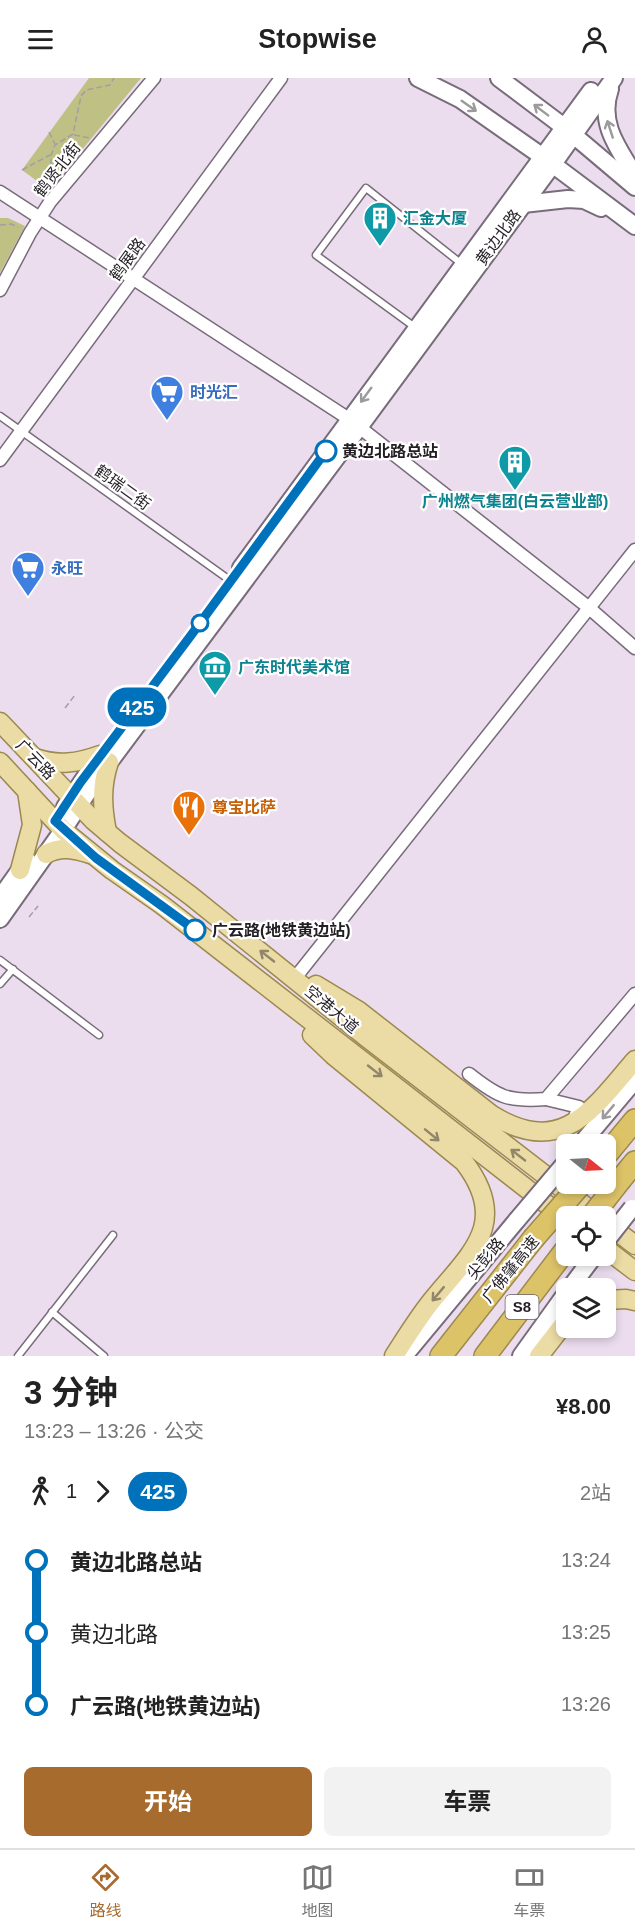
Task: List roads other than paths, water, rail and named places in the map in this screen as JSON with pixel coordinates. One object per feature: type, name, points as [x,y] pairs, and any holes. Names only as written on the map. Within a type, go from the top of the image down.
[{"type":"highway","points":[[616,1143],[635,1120]]},
{"type":"highway","points":[[600,1206],[635,1162]]},
{"type":"highway","name":"广佛肇高速","points":[[441,1356],[533,1239],[572,1194]]},
{"type":"highway","name":"广佛肇高速","points":[[485,1356],[556,1262]]},
{"type":"highway","points":[[432,1356],[496,1285]]},
{"type":"main road","name":"广云路","points":[[3,731],[35,759],[75,801]]},
{"type":"main road","points":[[35,759],[66,763],[105,758],[103,797],[108,832]]},
{"type":"main road","name":"广云路","points":[[0,762],[59,825]]},
{"type":"main road","points":[[20,870],[32,825],[27,791]]},
{"type":"main road","name":"空港大道","points":[[75,801],[108,832],[585,1206]]},
{"type":"main road","name":"空港大道","points":[[59,825],[92,855],[141,889],[556,1211]]},
{"type":"main road","points":[[46,854],[55,849],[65,848],[92,855]]},
{"type":"main road","points":[[141,889],[159,871]]},
{"type":"main road","points":[[295,978],[326,990],[358,1011],[492,1115],[507,1124],[534,1132],[554,1131],[572,1125],[589,1112],[635,1060]]},
{"type":"main road","points":[[281,997],[327,1049],[464,1162],[479,1183],[486,1213],[476,1248],[431,1301],[394,1356]]},
{"type":"main road","points":[[616,1231],[635,1245]]},
{"type":"main road","points":[[616,1257],[635,1271]]},
{"type":"main road","points":[[616,1300],[635,1301]]},
{"type":"main road","points":[[538,1356],[556,1334]]},
{"type":"street","name":"鹤贤北街","points":[[0,290],[30,233],[50,202],[154,78]]},
{"type":"street","name":"鹤展路","points":[[0,460],[281,78]]},
{"type":"street","points":[[418,78],[460,99],[631,223]]},
{"type":"street","points":[[499,78],[569,131],[635,187]]},
{"type":"street","name":"黄边北路","points":[[105,758],[548,161],[601,78]]},
{"type":"street","points":[[613,78],[605,102],[608,123],[613,138],[635,176]]},
{"type":"street","name":"黄边北路","points":[[569,131],[613,78]]},
{"type":"street","name":"黄边北路","points":[[468,269],[523,204],[548,161]]},
{"type":"street","points":[[0,192],[355,422],[588,607],[635,648]]},
{"type":"street","points":[[523,204],[557,199],[584,200],[631,223]]},
{"type":"street","name":"黄边北路","points":[[0,898],[20,870],[59,825],[231,581],[307,487]]},
{"type":"street","points":[[295,978],[635,550]]},
{"type":"street","name":"黄边北路","points":[[0,919],[46,854],[59,825]]},
{"type":"street","points":[[546,1099],[635,994]]},
{"type":"street","points":[[468,1074],[488,1089],[508,1099],[546,1099],[579,1107],[572,1125]]},
{"type":"street","points":[[589,1134],[635,1080]]},
{"type":"street","name":"尖彭路","points":[[404,1356],[556,1174]]},
{"type":"street","points":[[616,1228],[634,1206]]},
{"type":"street","points":[[577,1278],[586,1266]]},
{"type":"street","points":[[521,1356],[556,1307]]},
{"type":"lane","points":[[421,332],[316,255],[366,188],[468,269]]},
{"type":"lane","name":"鹤瑞二街","points":[[0,416],[231,581]]},
{"type":"lane","points":[[0,960],[99,1035]]},
{"type":"lane","points":[[0,984],[13,969]]},
{"type":"lane","points":[[18,1356],[113,1235]]},
{"type":"lane","points":[[52,1312],[104,1356]]},
{"type":"place","name":"汇金大厦","points":[[380,247]]},
{"type":"place","name":"时光汇","points":[[167,421]]},
{"type":"place","name":"黄边北路总站","points":[[326,451]]},
{"type":"place","name":"广州燃气集团(白云营业部)","points":[[515,491]]},
{"type":"place","name":"永旺","points":[[28,597]]},
{"type":"place","name":"广东时代美术馆","points":[[215,696]]},
{"type":"place","name":"尊宝比萨","points":[[189,836]]},
{"type":"place","name":"广云路(地铁黄边站)","points":[[195,930]]}]
